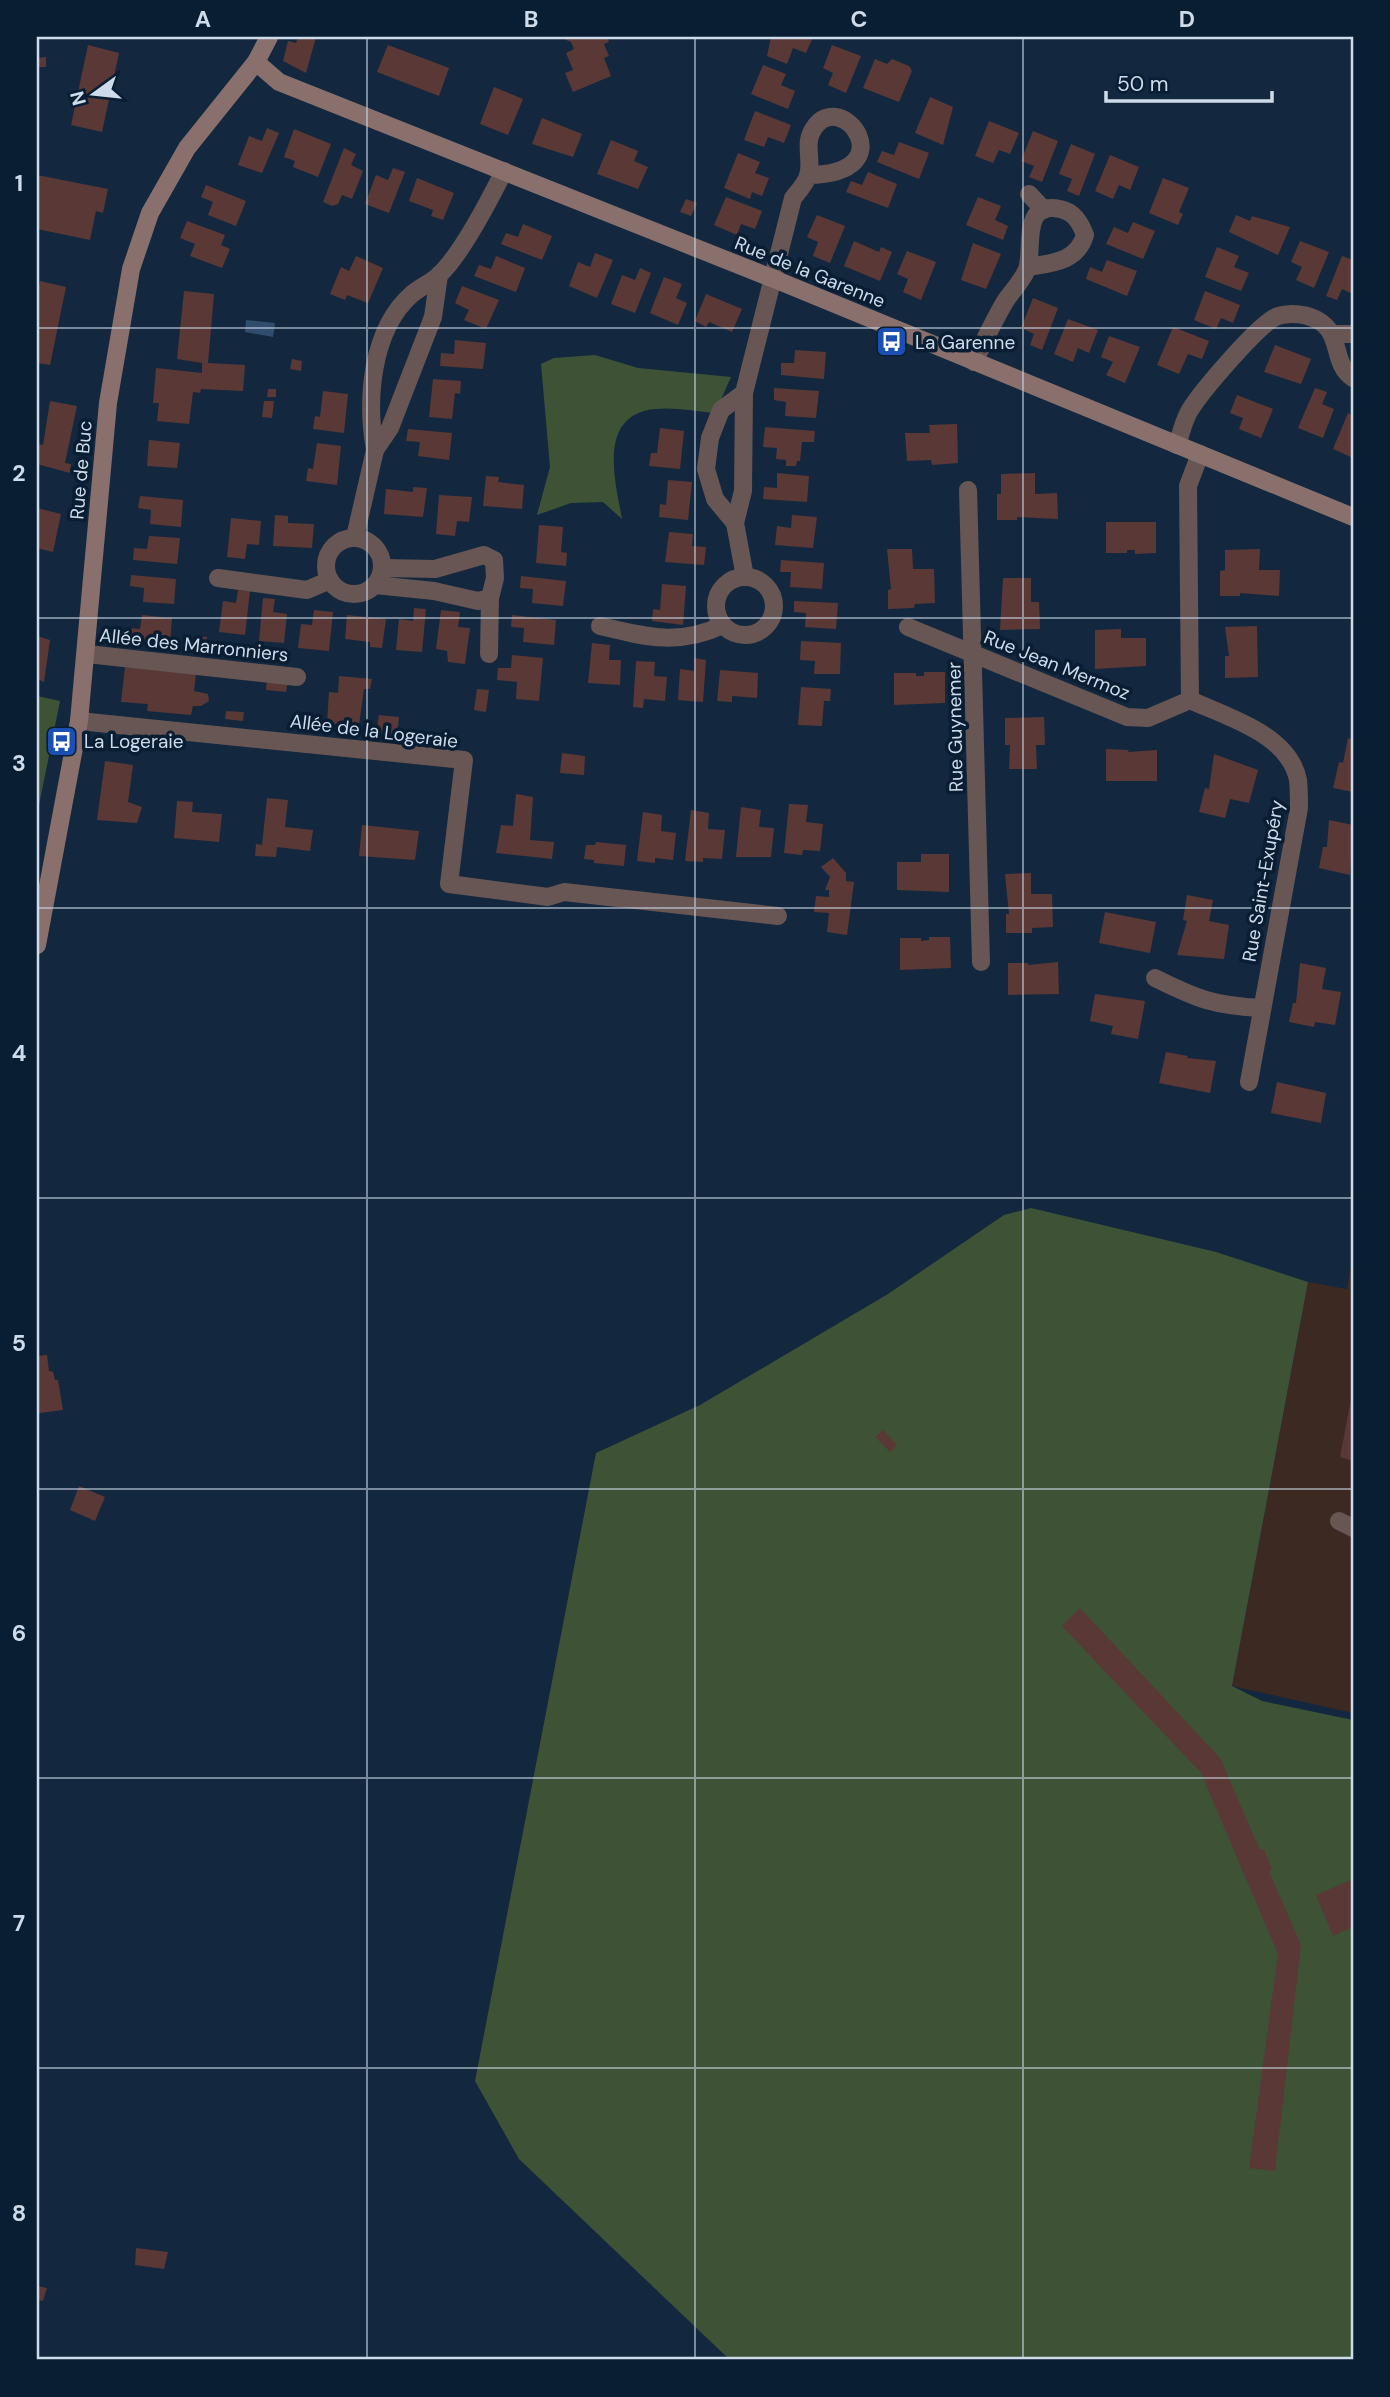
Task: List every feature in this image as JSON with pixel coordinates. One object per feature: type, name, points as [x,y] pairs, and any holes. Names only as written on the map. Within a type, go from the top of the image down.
[{"type":"street","name":"Rue de Buc","points":[[37,945],[79,721],[108,403],[131,269],[150,214],[187,148],[256,62],[269,37]]},
{"type":"street","name":"Rue de la Garenne","points":[[256,62],[279,82],[774,279],[1353,517]]},
{"type":"street","points":[[375,450],[370,422],[372,378],[387,329],[410,295],[439,275],[486,208],[504,171]]},
{"type":"street","points":[[745,577],[735,523],[743,492],[744,393],[793,198],[808,175]]},
{"type":"street","points":[[1029,194],[1044,211]]},
{"type":"street","points":[[974,362],[996,318],[1028,267],[1028,234],[1035,219],[1044,211],[1055,208],[1088,222],[1074,255],[1061,261],[1028,267]]},
{"type":"street","points":[[355,537],[375,450],[390,428],[433,317],[439,275]]},
{"type":"street","points":[[1177,445],[1189,411],[1261,327],[1278,316],[1299,314],[1320,321],[1334,334],[1341,364],[1353,378]]},
{"type":"street","points":[[1334,334],[1353,334]]},
{"type":"street","points":[[735,523],[715,499],[706,470],[709,438],[721,410],[744,393]]},
{"type":"street","points":[[1190,700],[1188,486],[1200,454]]},
{"type":"street","name":"Rue Guynemer","points":[[968,490],[981,962]]},
{"type":"street","points":[[355,537],[372,543],[378,550],[383,568],[375,585],[368,591],[351,594],[343,592],[330,580],[327,572],[328,555],[338,542],[355,537]]},
{"type":"street","points":[[383,568],[435,569],[484,555],[494,560],[495,578],[489,598],[489,654]]},
{"type":"street","points":[[745,577],[762,583],[773,598],[772,617],[760,631],[751,635],[731,632],[723,625],[718,618],[717,599],[727,583],[745,577]]},
{"type":"street","points":[[218,578],[307,590],[330,580]]},
{"type":"street","points":[[375,585],[434,591],[478,601],[489,598]]},
{"type":"street","points":[[600,626],[658,640],[704,634],[723,625]]},
{"type":"street","name":"Rue Jean Mermoz","points":[[908,626],[1127,717],[1148,718],[1190,700]]},
{"type":"street","name":"Allée des Marronniers","points":[[87,654],[297,677]]},
{"type":"street","name":"Rue Saint-Exupéry","points":[[1190,700],[1259,732],[1286,755],[1298,778],[1300,808],[1249,1082]]},
{"type":"street","name":"Allée de la Logeraie","points":[[79,721],[464,760],[449,884],[548,897],[564,892],[778,916]]},
{"type":"street","points":[[1155,978],[1193,997],[1219,1006],[1262,1008]]},
{"type":"shaded area","points":[[1353,1255],[1353,1713],[1232,1686],[1308,1282],[1347,1289]]},
{"type":"green space","points":[[595,355],[638,368],[731,377],[715,413],[655,409],[637,414],[624,423],[617,436],[614,452],[622,519],[603,502],[571,503],[537,515],[550,467],[541,364],[554,358]]},
{"type":"green space","points":[[37,696],[60,701],[37,815]]},
{"type":"green space","points":[[1031,1208],[1216,1252],[1308,1282],[1232,1686],[1262,1701],[1353,1720],[1353,2360],[730,2360],[519,2159],[475,2081],[596,1453],[700,1405],[888,1294],[1004,1215]]},
{"type":"water","points":[[246,320],[275,323],[273,337],[245,332]]},
{"type":"building","points":[[298,37],[316,37],[306,73],[283,61],[288,41],[296,43]]},
{"type":"building","points":[[559,37],[607,37],[609,42],[604,44],[609,56],[604,58],[611,76],[573,92],[565,73],[573,70],[566,53],[574,49],[571,42]]},
{"type":"building","points":[[771,37],[813,37],[806,53],[793,48],[787,64],[767,56]]},
{"type":"building","points":[[88,45],[119,53],[102,132],[71,125]]},
{"type":"building","points":[[388,45],[449,68],[439,96],[377,72]]},
{"type":"building","points":[[832,45],[861,56],[846,93],[828,85],[833,73],[823,68]]},
{"type":"building","points":[[46,57],[46,67],[37,67],[37,58]]},
{"type":"building","points":[[875,59],[887,64],[892,59],[909,66],[912,71],[899,102],[863,88]]},
{"type":"building","points":[[763,65],[786,74],[781,85],[795,91],[788,109],[751,94]]},
{"type":"building","points":[[494,87],[523,99],[508,135],[480,124]]},
{"type":"building","points":[[930,97],[953,107],[943,145],[915,133]]},
{"type":"building","points":[[755,111],[791,125],[784,143],[768,137],[764,147],[744,140]]},
{"type":"building","points":[[542,118],[582,134],[573,157],[532,144]]},
{"type":"building","points":[[989,121],[1019,133],[1010,154],[999,150],[993,163],[975,156]]},
{"type":"building","points":[[267,128],[279,133],[262,173],[238,165],[249,136],[262,141]]},
{"type":"building","points":[[294,129],[331,144],[318,177],[293,167],[295,161],[284,157]]},
{"type":"building","points":[[1033,131],[1058,141],[1042,182],[1029,177],[1034,166],[1021,161]]},
{"type":"building","points":[[611,140],[638,151],[634,161],[648,167],[638,189],[597,174]]},
{"type":"building","points":[[899,142],[929,153],[919,179],[877,162],[882,151],[894,155]]},
{"type":"building","points":[[1071,144],[1095,154],[1079,196],[1067,191],[1072,179],[1059,174]]},
{"type":"building","points":[[344,148],[356,154],[351,165],[363,171],[352,199],[342,195],[338,204],[332,206],[323,202]]},
{"type":"building","points":[[738,153],[760,162],[755,173],[769,178],[762,196],[752,192],[750,199],[724,188]]},
{"type":"building","points":[[1110,155],[1139,167],[1130,190],[1119,185],[1113,199],[1095,191]]},
{"type":"building","points":[[393,168],[405,172],[389,213],[365,204],[376,175],[388,180]]},
{"type":"building","points":[[868,172],[897,184],[888,208],[846,192],[851,181],[862,185]]},
{"type":"building","points":[[37,175],[108,189],[103,213],[96,211],[90,240],[37,229]]},
{"type":"building","points":[[417,178],[454,193],[443,220],[431,216],[433,210],[409,201]]},
{"type":"building","points":[[1163,178],[1189,188],[1179,212],[1183,214],[1178,225],[1149,213]]},
{"type":"building","points":[[206,185],[246,201],[236,226],[208,215],[213,202],[201,197]]},
{"type":"building","points":[[726,197],[762,211],[755,229],[741,224],[737,235],[714,225]]},
{"type":"building","points":[[978,197],[1001,206],[995,220],[1008,226],[1003,240],[966,225]]},
{"type":"building","points":[[686,199],[697,203],[691,216],[680,212]]},
{"type":"building","points":[[817,215],[845,226],[830,263],[813,256],[818,242],[807,237]]},
{"type":"building","points":[[1236,215],[1250,221],[1252,216],[1290,227],[1278,255],[1229,232]]},
{"type":"building","points":[[187,221],[225,235],[221,245],[230,249],[222,268],[190,256],[195,244],[180,238]]},
{"type":"building","points":[[1133,222],[1155,231],[1143,259],[1106,244],[1114,227],[1128,233]]},
{"type":"building","points":[[523,224],[552,236],[542,260],[501,244],[506,233],[518,237]]},
{"type":"building","points":[[854,241],[879,252],[881,247],[892,252],[880,281],[844,266]]},
{"type":"building","points":[[1300,241],[1329,252],[1314,288],[1296,280],[1302,267],[1291,262]]},
{"type":"building","points":[[973,243],[1001,254],[986,289],[961,280]]},
{"type":"building","points":[[1217,247],[1239,256],[1234,267],[1249,273],[1241,291],[1205,277]]},
{"type":"building","points":[[907,251],[936,262],[921,300],[903,292],[908,279],[897,274]]},
{"type":"building","points":[[595,253],[613,260],[597,298],[569,286],[578,262],[590,267]]},
{"type":"building","points":[[356,256],[383,268],[368,303],[347,295],[345,300],[330,294],[341,267],[349,271]]},
{"type":"building","points":[[496,256],[525,268],[516,292],[474,276],[479,265],[491,269]]},
{"type":"building","points":[[1342,256],[1353,260],[1353,294],[1342,289],[1337,300],[1326,296]]},
{"type":"building","points":[[1107,260],[1137,271],[1127,296],[1086,279],[1090,267],[1102,272]]},
{"type":"building","points":[[640,268],[651,273],[635,313],[611,304],[622,275],[635,280]]},
{"type":"building","points":[[664,277],[682,284],[676,298],[687,303],[678,325],[650,313]]},
{"type":"building","points":[[40,281],[66,287],[50,365],[37,363],[37,295]]},
{"type":"building","points":[[462,286],[499,300],[486,329],[464,320],[469,310],[455,303]]},
{"type":"building","points":[[184,291],[214,294],[208,363],[245,365],[243,391],[201,389],[200,393],[193,392],[189,424],[157,421],[159,403],[153,403],[156,368],[202,373],[202,363],[177,359]]},
{"type":"building","points":[[1205,291],[1240,305],[1233,323],[1221,318],[1216,329],[1194,320]]},
{"type":"building","points":[[706,294],[742,309],[732,332],[709,322],[706,327],[695,321]]},
{"type":"building","points":[[1033,298],[1058,308],[1042,350],[1030,345],[1034,334],[1021,328]]},
{"type":"building","points":[[1068,319],[1098,330],[1089,353],[1078,348],[1073,362],[1054,354]]},
{"type":"building","points":[[1173,327],[1209,341],[1202,359],[1188,354],[1179,374],[1157,365]]},
{"type":"building","points":[[1109,336],[1140,347],[1125,383],[1106,375],[1113,362],[1101,357]]},
{"type":"building","points":[[455,340],[486,343],[483,369],[440,366],[441,353],[454,354]]},
{"type":"building","points":[[1275,345],[1311,359],[1301,384],[1264,372]]},
{"type":"building","points":[[795,350],[826,352],[824,379],[781,375],[781,363],[794,363]]},
{"type":"building","points":[[292,359],[302,361],[301,371],[290,369]]},
{"type":"building","points":[[433,379],[461,381],[460,394],[455,393],[452,419],[429,417]]},
{"type":"building","points":[[774,388],[819,391],[816,418],[785,416],[786,402],[774,400]]},
{"type":"building","points":[[1315,388],[1327,392],[1322,404],[1334,409],[1323,438],[1298,428]]},
{"type":"building","points":[[268,389],[276,389],[276,397],[267,397]]},
{"type":"building","points":[[323,391],[348,394],[344,433],[313,429],[315,416],[320,417]]},
{"type":"building","points":[[1237,395],[1273,409],[1261,438],[1239,429],[1243,418],[1230,413]]},
{"type":"building","points":[[50,401],[77,406],[65,463],[71,464],[70,473],[37,464],[37,444],[43,445]]},
{"type":"building","points":[[264,401],[274,401],[272,418],[262,417]]},
{"type":"building","points":[[1348,413],[1353,416],[1353,458],[1333,449]]},
{"type":"building","points":[[957,424],[958,463],[932,465],[931,460],[907,461],[905,433],[930,433],[929,425]]},
{"type":"building","points":[[765,427],[815,431],[814,442],[802,442],[800,461],[797,461],[796,466],[786,466],[786,460],[776,459],[777,448],[763,447]]},
{"type":"building","points":[[660,428],[684,431],[680,469],[649,466],[651,453],[657,453]]},
{"type":"building","points":[[408,429],[452,433],[449,460],[418,456],[420,442],[406,441]]},
{"type":"building","points":[[149,440],[180,443],[177,468],[147,466]]},
{"type":"building","points":[[317,443],[341,446],[337,485],[306,481],[308,468],[313,469]]},
{"type":"building","points":[[777,473],[809,476],[807,502],[763,499],[764,487],[777,488]]},
{"type":"building","points":[[1035,473],[1035,494],[1057,493],[1058,519],[1017,517],[1017,520],[997,520],[997,494],[1001,494],[1001,474]]},
{"type":"building","points":[[486,476],[499,477],[498,482],[524,485],[522,509],[483,506]]},
{"type":"building","points":[[668,480],[692,482],[688,520],[659,517],[660,504],[666,505]]},
{"type":"building","points":[[413,487],[427,488],[423,517],[384,514],[386,489],[413,492]]},
{"type":"building","points":[[439,495],[472,497],[469,522],[457,521],[455,536],[436,534]]},
{"type":"building","points":[[140,496],[183,500],[181,527],[150,524],[151,510],[138,508]]},
{"type":"building","points":[[37,508],[61,514],[53,552],[37,548]]},
{"type":"building","points":[[275,515],[288,516],[288,523],[314,524],[312,548],[273,546]]},
{"type":"building","points":[[792,515],[817,517],[813,548],[775,545],[777,526],[791,528]]},
{"type":"building","points":[[231,518],[261,521],[259,545],[247,544],[245,559],[227,557]]},
{"type":"building","points":[[1106,522],[1156,522],[1156,553],[1135,554],[1135,550],[1127,550],[1127,553],[1106,553]]},
{"type":"building","points":[[539,525],[563,527],[561,552],[567,553],[566,566],[536,563]]},
{"type":"building","points":[[669,532],[693,534],[692,546],[706,547],[704,565],[665,562]]},
{"type":"building","points":[[149,536],[180,538],[177,564],[133,560],[134,548],[147,549]]},
{"type":"building","points":[[887,549],[912,549],[913,569],[934,569],[935,603],[915,604],[914,608],[888,609],[888,590],[891,589]]},
{"type":"building","points":[[1260,549],[1259,570],[1280,570],[1279,596],[1240,593],[1240,596],[1220,596],[1220,571],[1225,570],[1225,550]]},
{"type":"building","points":[[781,560],[824,563],[822,589],[790,587],[791,572],[780,572]]},
{"type":"building","points":[[131,575],[176,579],[174,604],[143,602],[144,588],[130,586]]},
{"type":"building","points":[[521,576],[566,581],[563,606],[532,603],[533,589],[520,588]]},
{"type":"building","points":[[1003,578],[1031,578],[1031,602],[1039,602],[1040,629],[1000,630]]},
{"type":"building","points":[[662,584],[686,586],[683,625],[652,621],[653,609],[660,610]]},
{"type":"building","points":[[238,590],[250,591],[245,635],[219,632],[223,601],[236,603]]},
{"type":"building","points":[[263,598],[275,599],[273,612],[287,614],[284,643],[259,641]]},
{"type":"building","points":[[794,601],[838,603],[836,629],[805,627],[806,613],[794,612]]},
{"type":"building","points":[[414,608],[426,609],[422,652],[396,650],[399,619],[413,621]]},
{"type":"building","points":[[314,610],[333,612],[329,651],[298,648],[301,624],[312,625]]},
{"type":"building","points":[[441,610],[460,612],[458,627],[470,628],[465,664],[448,662],[447,651],[436,649]]},
{"type":"building","points":[[142,615],[172,618],[170,644],[127,640],[128,628],[140,629]]},
{"type":"building","points":[[347,615],[386,619],[382,648],[370,647],[370,642],[345,639]]},
{"type":"building","points":[[512,615],[556,620],[554,645],[523,642],[524,628],[511,627]]},
{"type":"building","points":[[1257,626],[1258,677],[1225,678],[1225,656],[1229,656],[1225,627]]},
{"type":"building","points":[[1121,629],[1121,638],[1146,638],[1146,666],[1095,669],[1095,630]]},
{"type":"building","points":[[37,636],[50,640],[44,682],[37,679]]},
{"type":"building","points":[[196,636],[207,637],[206,649],[195,648]]},
{"type":"building","points":[[801,641],[841,643],[840,674],[814,674],[815,661],[800,660]]},
{"type":"building","points":[[592,643],[610,645],[609,660],[621,660],[620,685],[588,683]]},
{"type":"building","points":[[512,655],[543,658],[539,701],[516,699],[517,682],[497,680],[498,668],[511,668]]},
{"type":"building","points":[[694,658],[706,660],[703,702],[678,700],[680,669],[694,671]]},
{"type":"building","points":[[636,661],[655,662],[654,676],[667,677],[665,701],[644,699],[643,708],[633,707]]},
{"type":"building","points":[[125,667],[196,674],[194,691],[208,694],[209,701],[201,706],[193,706],[191,715],[147,711],[148,704],[121,702]]},
{"type":"building","points":[[720,670],[758,673],[757,698],[732,696],[732,702],[717,701]]},
{"type":"building","points":[[924,672],[945,672],[945,703],[894,705],[894,673],[916,673],[916,676],[924,676]]},
{"type":"building","points":[[339,676],[372,679],[370,689],[364,689],[358,732],[345,730],[346,725],[327,723],[329,692],[338,693]]},
{"type":"building","points":[[267,679],[288,681],[286,692],[266,690]]},
{"type":"building","points":[[801,687],[831,689],[830,701],[824,701],[822,726],[798,725]]},
{"type":"building","points":[[477,689],[489,690],[486,712],[474,710]]},
{"type":"building","points":[[226,711],[244,712],[243,721],[225,719]]},
{"type":"building","points":[[379,715],[399,717],[397,736],[376,734]]},
{"type":"building","points":[[1044,717],[1045,745],[1036,745],[1037,769],[1009,769],[1010,745],[1005,745],[1005,718]]},
{"type":"building","points":[[1348,738],[1353,740],[1353,792],[1333,788],[1339,762],[1343,763]]},
{"type":"building","points":[[1106,749],[1129,750],[1128,752],[1157,750],[1157,781],[1106,781]]},
{"type":"building","points":[[562,753],[585,756],[584,775],[560,773]]},
{"type":"building","points":[[1214,754],[1258,770],[1249,803],[1230,799],[1225,818],[1199,812],[1205,788],[1209,789]]},
{"type":"building","points":[[105,761],[133,765],[128,802],[142,807],[137,823],[97,820]]},
{"type":"building","points":[[516,794],[533,797],[530,840],[554,842],[552,859],[496,853],[501,825],[513,826]]},
{"type":"building","points":[[267,798],[288,800],[285,827],[313,830],[310,851],[277,847],[276,857],[255,856],[256,844],[262,845]]},
{"type":"building","points":[[177,801],[193,802],[192,812],[222,814],[219,842],[174,838]]},
{"type":"building","points":[[789,804],[808,805],[806,822],[823,824],[820,851],[803,850],[802,855],[784,853]]},
{"type":"building","points":[[741,807],[761,810],[759,827],[774,828],[771,857],[736,857]]},
{"type":"building","points":[[691,810],[709,813],[708,829],[725,830],[722,859],[685,861]]},
{"type":"building","points":[[643,812],[662,815],[661,831],[676,833],[673,860],[655,858],[655,863],[637,861]]},
{"type":"building","points":[[1329,820],[1353,825],[1350,875],[1319,868],[1323,847],[1327,847]]},
{"type":"building","points":[[362,825],[419,831],[415,860],[359,856]]},
{"type":"building","points":[[596,842],[626,845],[624,866],[594,863],[594,860],[584,859],[586,845],[595,845]]},
{"type":"building","points":[[921,854],[949,854],[949,892],[897,890],[897,862],[921,862]]},
{"type":"building","points":[[833,858],[846,873],[846,881],[854,882],[847,935],[827,932],[829,913],[814,912],[816,896],[829,897],[829,890],[825,890],[830,877],[821,867]]},
{"type":"building","points":[[1031,873],[1031,894],[1052,894],[1053,927],[1032,928],[1032,933],[1006,933],[1006,914],[1009,914],[1005,874]]},
{"type":"building","points":[[1187,895],[1213,900],[1209,921],[1229,925],[1224,959],[1177,955],[1187,921],[1183,920]]},
{"type":"building","points":[[1105,912],[1156,922],[1150,953],[1099,943]]},
{"type":"building","points":[[929,937],[950,937],[951,968],[900,970],[900,938],[921,938],[921,941],[929,940]]},
{"type":"building","points":[[1058,962],[1059,994],[1008,995],[1008,963],[1028,965]]},
{"type":"building","points":[[1300,963],[1326,968],[1322,989],[1341,992],[1335,1025],[1315,1022],[1314,1027],[1289,1022],[1293,1003],[1296,1003]]},
{"type":"building","points":[[1095,994],[1145,1001],[1138,1039],[1111,1034],[1113,1026],[1090,1021]]},
{"type":"building","points":[[1166,1052],[1188,1056],[1187,1058],[1216,1061],[1210,1093],[1159,1083]]},
{"type":"building","points":[[1277,1082],[1326,1093],[1321,1123],[1271,1113]]},
{"type":"building","points":[[47,1355],[49,1371],[53,1372],[55,1380],[58,1380],[63,1410],[40,1413],[37,1417],[37,1356]]},
{"type":"building","points":[[1353,1394],[1353,1461],[1340,1457]]},
{"type":"building","points":[[883,1430],[897,1445],[890,1452],[875,1437]]},
{"type":"building","points":[[79,1486],[105,1497],[95,1521],[70,1510]]},
{"type":"building","points":[[1080,1608],[1220,1758],[1260,1850],[1264,1849],[1272,1869],[1269,1871],[1301,1945],[1275,2171],[1249,2168],[1278,1954],[1201,1773],[1062,1626]]},
{"type":"building","points":[[1353,1879],[1353,1927],[1333,1936],[1316,1895]]},
{"type":"building","points":[[136,2248],[168,2252],[164,2269],[135,2265]]},
{"type":"building","points":[[37,2286],[47,2288],[43,2301],[37,2300]]},
{"type":"place","name":"La Garenne","points":[[892,342]]},
{"type":"place","name":"La Logeraie","points":[[61,741]]}]
